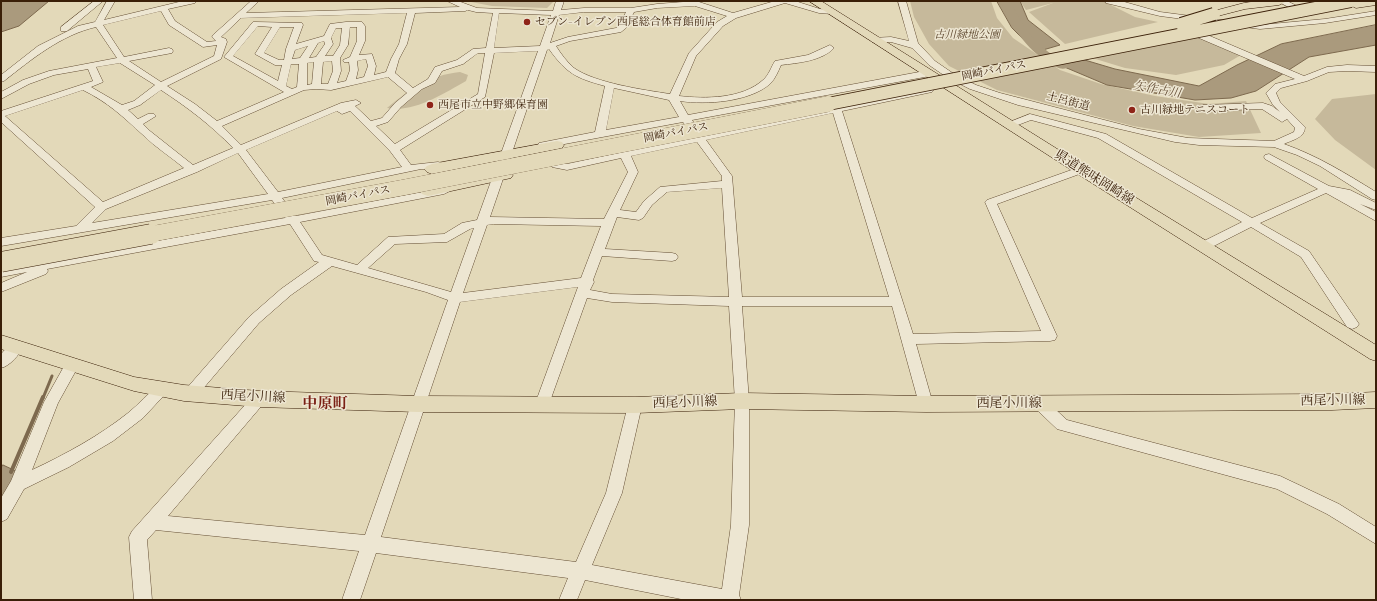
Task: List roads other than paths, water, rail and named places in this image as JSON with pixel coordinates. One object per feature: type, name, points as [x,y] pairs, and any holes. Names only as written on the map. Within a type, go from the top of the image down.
[{"type":"highway","name":"岡崎バイパス","points":[[1,253],[406,181],[1327,1]]},
{"type":"highway","name":"岡崎バイパス","points":[[1,262],[67,256],[852,98],[1286,4],[1376,2]]},
{"type":"highway","points":[[1090,47],[1090,45],[1172,27],[1244,6],[1286,4]]},
{"type":"highway","points":[[67,256],[74,252],[207,231],[498,177],[833,106],[852,98]]},
{"type":"highway","points":[[106,235],[119,230],[534,149],[702,118],[824,99]]},
{"type":"main road","name":"県道熊味岡崎線","points":[[814,1],[1376,354]]},
{"type":"main road","name":"西尾小川線","points":[[9,344],[134,384],[191,393],[259,398],[418,404],[635,405],[742,401],[1039,404],[1332,402],[1376,400]]},
{"type":"street","points":[[1,78],[99,1]]},
{"type":"street","points":[[98,24],[111,1]]},
{"type":"street","points":[[34,53],[71,32],[192,1]]},
{"type":"street","points":[[223,41],[216,37],[255,1]]},
{"type":"street","points":[[451,1],[476,10],[558,7],[584,10],[631,10],[691,2],[733,16]]},
{"type":"street","points":[[673,98],[692,55],[720,24],[733,16],[783,1]]},
{"type":"street","points":[[787,1],[819,11],[830,12]]},
{"type":"street","name":"土呂街道","points":[[902,1],[915,46],[927,58],[956,78],[1010,100],[1158,136],[1221,143],[1256,142],[1275,144],[1301,152]]},
{"type":"street","points":[[1110,1],[1122,3],[1146,12],[1260,27],[1326,21],[1376,13]]},
{"type":"street","points":[[1110,1],[1133,14],[1172,24],[1304,79]]},
{"type":"street","points":[[1286,4],[1326,21]]},
{"type":"street","points":[[351,600],[482,221],[548,47],[558,7]]},
{"type":"street","points":[[163,8],[172,23],[206,45],[223,41],[243,40]]},
{"type":"street","points":[[239,16],[338,10],[469,8]]},
{"type":"street","points":[[390,74],[394,59],[403,44],[412,10]]},
{"type":"street","points":[[369,125],[385,120],[398,105],[419,87],[432,81],[435,73],[443,66],[460,62],[476,51],[548,47],[568,39],[618,30],[622,28],[631,10]]},
{"type":"street","points":[[394,149],[482,95],[496,14]]},
{"type":"street","points":[[98,24],[122,60],[192,106],[216,125],[243,152],[293,220],[318,258],[430,289],[455,298],[585,288],[612,298],[736,302],[897,300]]},
{"type":"street","points":[[281,87],[292,40],[299,25],[256,24],[228,57],[281,87],[292,93]]},
{"type":"street","points":[[331,87],[338,70],[336,60],[344,45],[346,24]]},
{"type":"street","points":[[316,86],[319,59],[333,26],[356,24],[361,26],[360,44],[352,59],[354,70],[350,83]]},
{"type":"street","points":[[277,25],[259,54],[278,64],[319,59],[352,59],[369,56],[372,66],[368,79]]},
{"type":"street","points":[[875,40],[887,38],[915,46]]},
{"type":"street","points":[[121,109],[137,102],[161,85],[218,57],[223,41]]},
{"type":"street","points":[[302,88],[303,61],[315,41]]},
{"type":"street","points":[[290,49],[315,41],[344,45],[360,44]]},
{"type":"street","points":[[548,47],[573,71],[583,76],[610,85],[673,98],[697,101],[741,95],[765,83],[778,63],[814,57],[830,48]]},
{"type":"street","points":[[1,96],[26,82],[52,73],[169,51]]},
{"type":"street","points":[[92,66],[98,82],[1,116],[102,208]]},
{"type":"street","points":[[1300,131],[1300,126],[1276,103],[1271,93],[1278,86],[1304,79],[1327,70],[1347,68],[1376,69]]},
{"type":"street","points":[[534,149],[544,145],[600,134],[930,73]]},
{"type":"street","points":[[216,125],[302,88],[316,86],[331,87],[390,74]]},
{"type":"street","points":[[390,74],[413,93]]},
{"type":"street","points":[[600,134],[610,85]]},
{"type":"street","points":[[560,164],[567,167],[948,85]]},
{"type":"street","points":[[84,87],[102,96],[121,109],[146,133],[193,170]]},
{"type":"street","points":[[673,98],[685,118],[727,176],[742,401],[740,525],[729,600]]},
{"type":"street","points":[[243,152],[344,105],[356,103]]},
{"type":"street","points":[[1203,108],[1263,106],[1275,112],[1292,128],[1300,131]]},
{"type":"street","points":[[80,228],[102,208],[351,107],[394,149],[408,168]]},
{"type":"street","points":[[837,110],[897,300],[926,404]]},
{"type":"street","points":[[137,123],[151,116]]},
{"type":"street","points":[[1010,125],[1030,117],[1102,136],[1305,254],[1352,324]]},
{"type":"street","points":[[1275,144],[1300,131]]},
{"type":"street","points":[[1285,140],[1286,144],[1290,147],[1324,164],[1376,197]]},
{"type":"street","points":[[542,404],[610,218],[633,172],[625,155]]},
{"type":"street","points":[[1269,157],[1376,217]]},
{"type":"street","points":[[1,242],[274,196],[408,168],[438,164],[439,168]]},
{"type":"street","points":[[908,339],[1050,336],[991,202],[1081,170]]},
{"type":"street","points":[[1,273],[67,256],[293,220],[431,194],[457,188],[468,183]]},
{"type":"street","points":[[358,270],[392,240],[447,238],[466,226],[482,221],[639,216],[648,203],[664,189],[681,189],[727,184]]},
{"type":"street","points":[[1204,246],[1250,223],[1326,190],[1346,192],[1376,207]]},
{"type":"street","points":[[598,252],[672,257]]},
{"type":"street","points":[[1,288],[67,256]]},
{"type":"street","points":[[191,393],[254,320],[286,292],[330,261]]},
{"type":"street","points":[[1,363],[9,344]]},
{"type":"street","points":[[1,514],[18,484],[51,402],[72,365]]},
{"type":"street","points":[[18,484],[62,463],[110,433],[134,417],[163,389]]},
{"type":"street","points":[[143,600],[138,537],[259,398]]},
{"type":"street","points":[[1039,404],[1062,425],[1280,483],[1333,508],[1376,536]]},
{"type":"street","points":[[568,600],[614,493],[635,405]]},
{"type":"street","points":[[152,522],[370,544],[581,571],[732,600]]},
{"type":"water","points":[[1,1],[49,1],[19,26],[1,32]]},
{"type":"water","points":[[997,1],[1020,1],[1028,20],[1060,45],[1036,52],[1012,28]]},
{"type":"water","points":[[1376,25],[1376,45],[1309,57],[1256,91],[1231,98],[1195,100],[1107,85],[1055,63],[1078,58],[1115,69],[1199,86],[1237,65],[1281,44]]},
{"type":"water","points":[[3,465],[20,473],[1,504],[1,469]]},
{"type":"waterway","name":"矢作古川","points":[[1005,1],[1021,32],[1027,40],[1042,53],[1063,66]]},
{"type":"waterway","points":[[43,398],[52,376]]},
{"type":"waterway","points":[[11,472],[43,397]]},
{"type":"place","name":"セブン−イレブン西尾総合体育館前店","points":[[527,22]]},
{"type":"place","name":"西尾市立中野郷保育園","points":[[430,105]]},
{"type":"place","name":"古川緑地テニスコート","points":[[1132,110]]},
{"type":"district","name":"中原町","points":[[325,404]]},
{"type":"park label","name":"古川緑地公園","points":[[967,35]]}]
